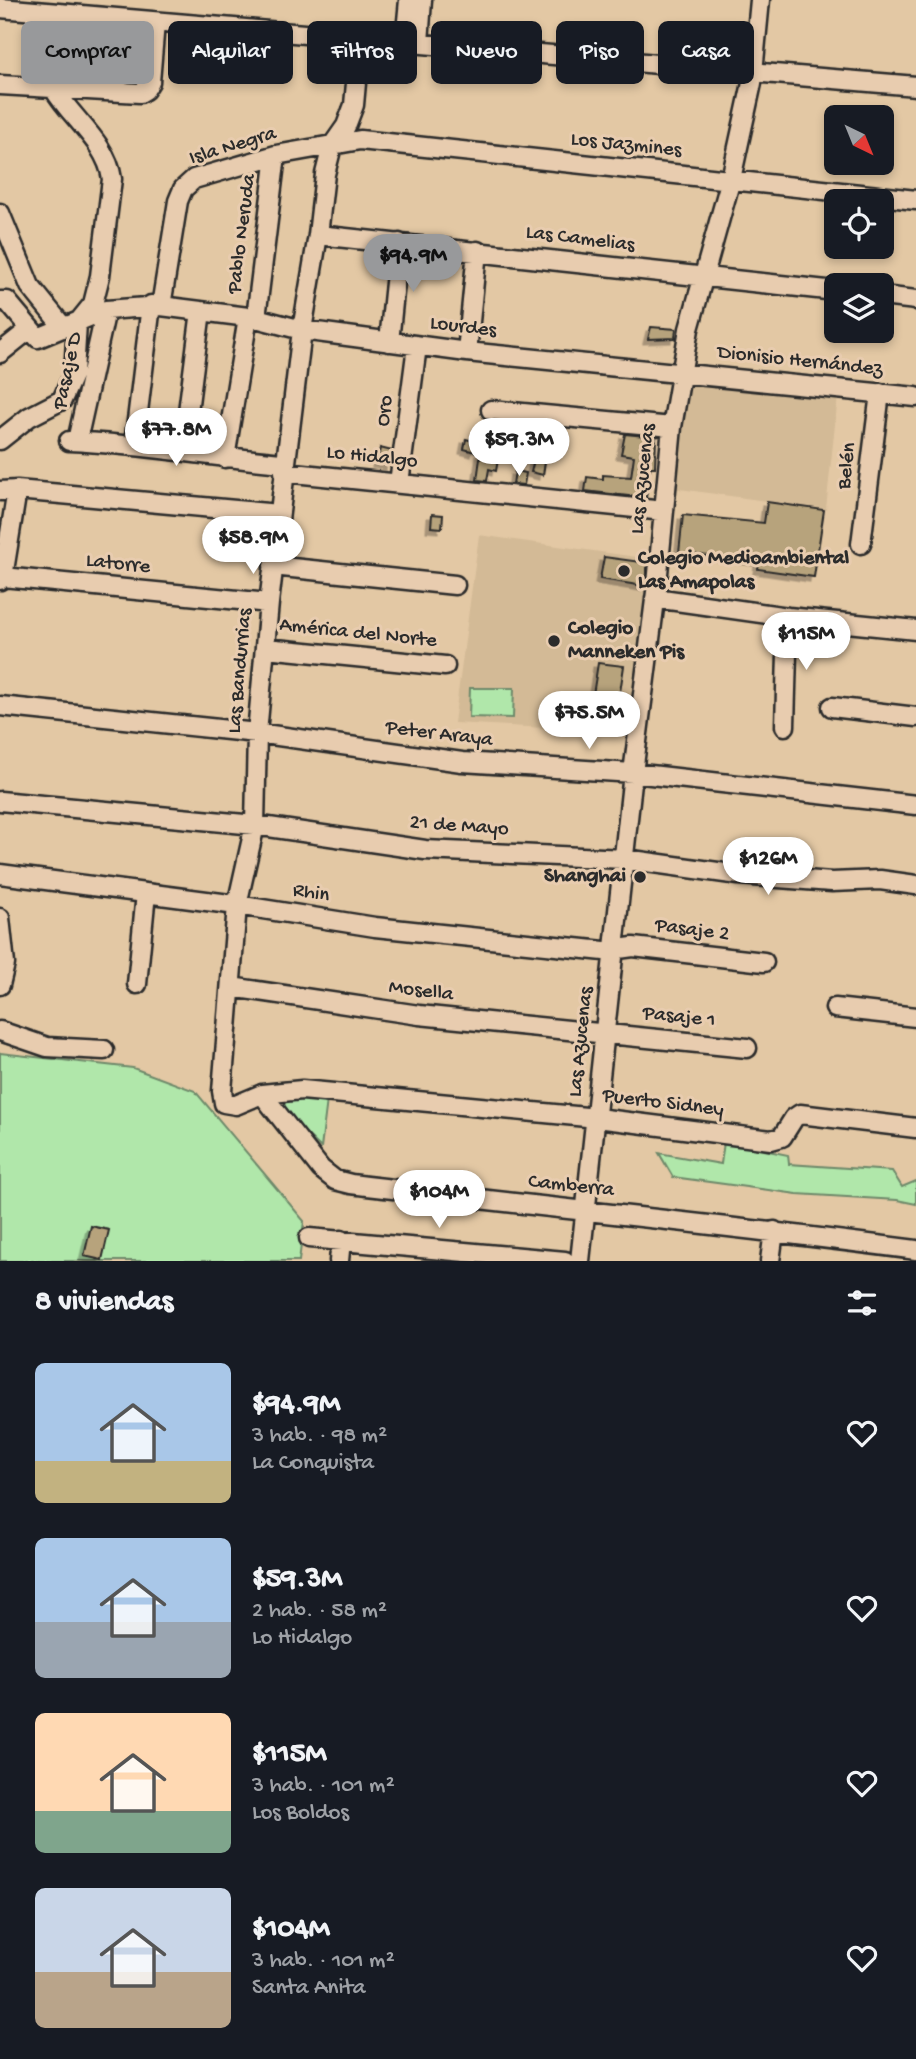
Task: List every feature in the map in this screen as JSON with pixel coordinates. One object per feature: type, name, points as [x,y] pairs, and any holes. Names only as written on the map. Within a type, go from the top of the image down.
[{"type":"street","points":[[409,0],[410,21]]},
{"type":"street","points":[[417,21],[422,0]]},
{"type":"street","name":"Las Azucenas","points":[[754,61],[760,0]]},
{"type":"street","points":[[0,8],[307,34]]},
{"type":"street","points":[[0,85],[134,94],[145,90],[150,82],[156,23]]},
{"type":"street","points":[[417,42],[658,64]]},
{"type":"street","points":[[754,71],[916,86]]},
{"type":"street","name":"Las Bandurrias","points":[[226,1105],[222,1091],[237,905],[255,825],[257,733],[284,467],[325,174],[332,146],[346,127],[354,105],[356,84]]},
{"type":"street","name":"Las Azucenas","points":[[580,1261],[633,773],[655,598],[671,427],[680,373],[731,179],[750,84]]},
{"type":"street","points":[[54,89],[103,152],[110,165],[112,179],[100,276],[93,304],[71,325]]},
{"type":"street","name":"Los Jazmines","points":[[332,146],[360,140],[916,200]]},
{"type":"street","name":"Isla Negra","points":[[134,445],[156,306],[178,201],[183,189],[194,179],[276,155],[332,146]]},
{"type":"street","name":"Pablo Neruda","points":[[225,458],[252,318],[276,155]]},
{"type":"street","points":[[0,213],[30,286],[71,325],[74,373],[62,400],[29,417],[0,440]]},
{"type":"street","name":"Las Camelias","points":[[318,235],[824,290]]},
{"type":"street","points":[[389,342],[399,243]]},
{"type":"street","points":[[467,352],[477,251]]},
{"type":"street","points":[[894,297],[916,300]]},
{"type":"street","points":[[0,301],[7,302],[30,329],[0,354]]},
{"type":"street","name":"Lourdes","points":[[30,329],[38,338],[106,310],[156,306],[252,318],[302,330],[417,346],[680,373]]},
{"type":"street","name":"Pasaje D","points":[[73,441],[106,310]]},
{"type":"street","points":[[183,450],[201,311]]},
{"type":"street","name":"Oro","points":[[399,483],[417,346]]},
{"type":"street","name":"Dionisio Hernández","points":[[680,373],[916,397]]},
{"type":"street","name":"Belén","points":[[861,544],[880,393]]},
{"type":"street","points":[[491,410],[671,427]]},
{"type":"street","name":"Lo Hidalgo","points":[[73,441],[183,450],[399,483],[664,512]]},
{"type":"street","points":[[9,491],[279,514]]},
{"type":"street","name":"Latorre","points":[[9,491],[1,578],[269,603]]},
{"type":"street","points":[[273,566],[454,585]]},
{"type":"street","points":[[655,598],[788,617],[916,630]]},
{"type":"street","points":[[785,726],[788,617]]},
{"type":"street","name":"América del Norte","points":[[266,648],[445,666]]},
{"type":"street","name":"Peter Araya","points":[[1,707],[257,733],[462,762],[633,773],[916,804]]},
{"type":"street","points":[[832,707],[916,717]]},
{"type":"street","name":"21 de Mayo","points":[[0,801],[255,825],[425,850],[625,859],[739,875],[832,882],[880,880],[916,885]]},
{"type":"street","name":"Rhin","points":[[0,874],[237,905],[375,927],[615,950]]},
{"type":"street","points":[[137,984],[146,893]]},
{"type":"street","points":[[0,918],[5,964],[0,985]]},
{"type":"street","name":"Pasaje 2","points":[[615,950],[634,947],[764,962]]},
{"type":"street","name":"Mosella","points":[[231,987],[419,1016],[605,1034]]},
{"type":"street","points":[[835,1008],[916,1017]]},
{"type":"street","points":[[0,1031],[47,1047],[104,1051]]},
{"type":"street","name":"Pasaje 1","points":[[605,1034],[747,1048]]},
{"type":"street","name":"Puerto Sidney","points":[[226,1105],[236,1105],[261,1094],[302,1090],[597,1118],[771,1140],[782,1137],[794,1118],[800,1114],[916,1128]]},
{"type":"street","name":"Camberra","points":[[261,1094],[321,1169],[335,1180],[351,1184],[774,1231],[916,1250]]},
{"type":"street","points":[[770,1261],[774,1231]]},
{"type":"street","points":[[309,1238],[565,1261]]},
{"type":"street","points":[[339,1261],[341,1240]]},
{"type":"shaded area","points":[[688,383],[838,396],[826,509],[672,488]]},
{"type":"shaded area","name":"Colegio Manneken Pis","points":[[479,535],[651,559],[635,733],[454,723]]},
{"type":"green space","points":[[470,688],[514,688],[513,718],[469,717]]},
{"type":"green space","points":[[0,1053],[133,1068],[195,1091],[304,1221],[299,1261],[0,1261]]},
{"type":"green space","points":[[286,1099],[327,1100],[321,1148],[283,1111]]},
{"type":"green space","points":[[724,1142],[788,1155],[789,1164],[892,1171],[902,1187],[916,1181],[916,1204],[897,1200],[797,1194],[673,1177],[659,1153],[721,1164]]},
{"type":"building","points":[[651,327],[676,329],[675,338],[648,339]]},
{"type":"building","points":[[625,434],[656,437],[655,467],[650,467],[646,498],[585,491],[587,477],[631,477],[634,456],[621,454]]},
{"type":"building","points":[[466,439],[477,442],[475,452],[464,449]]},
{"type":"building","points":[[380,448],[392,451],[390,465],[377,463]]},
{"type":"building","points":[[481,451],[499,454],[496,471],[489,469],[487,481],[477,480]]},
{"type":"building","points":[[534,460],[545,462],[543,475],[531,472]]},
{"type":"building","points":[[515,471],[526,473],[524,485],[513,484]]},
{"type":"building","points":[[767,502],[824,510],[814,577],[758,569],[759,561],[679,553],[683,515],[764,523]]},
{"type":"building","points":[[432,514],[443,515],[442,528],[431,527]]},
{"type":"building","name":"Colegio Medioambiental Las Amapolas","points":[[604,557],[648,563],[644,586],[600,579]]},
{"type":"building","points":[[598,663],[624,666],[616,718],[590,714]]},
{"type":"building","points":[[91,1226],[109,1230],[102,1260],[84,1256]]},
{"type":"place","name":"Colegio Medioambiental Las Amapolas","points":[[624,571]]},
{"type":"place","name":"Colegio Manneken Pis","points":[[554,641]]},
{"type":"place","name":"Shanghai","points":[[640,877]]}]
